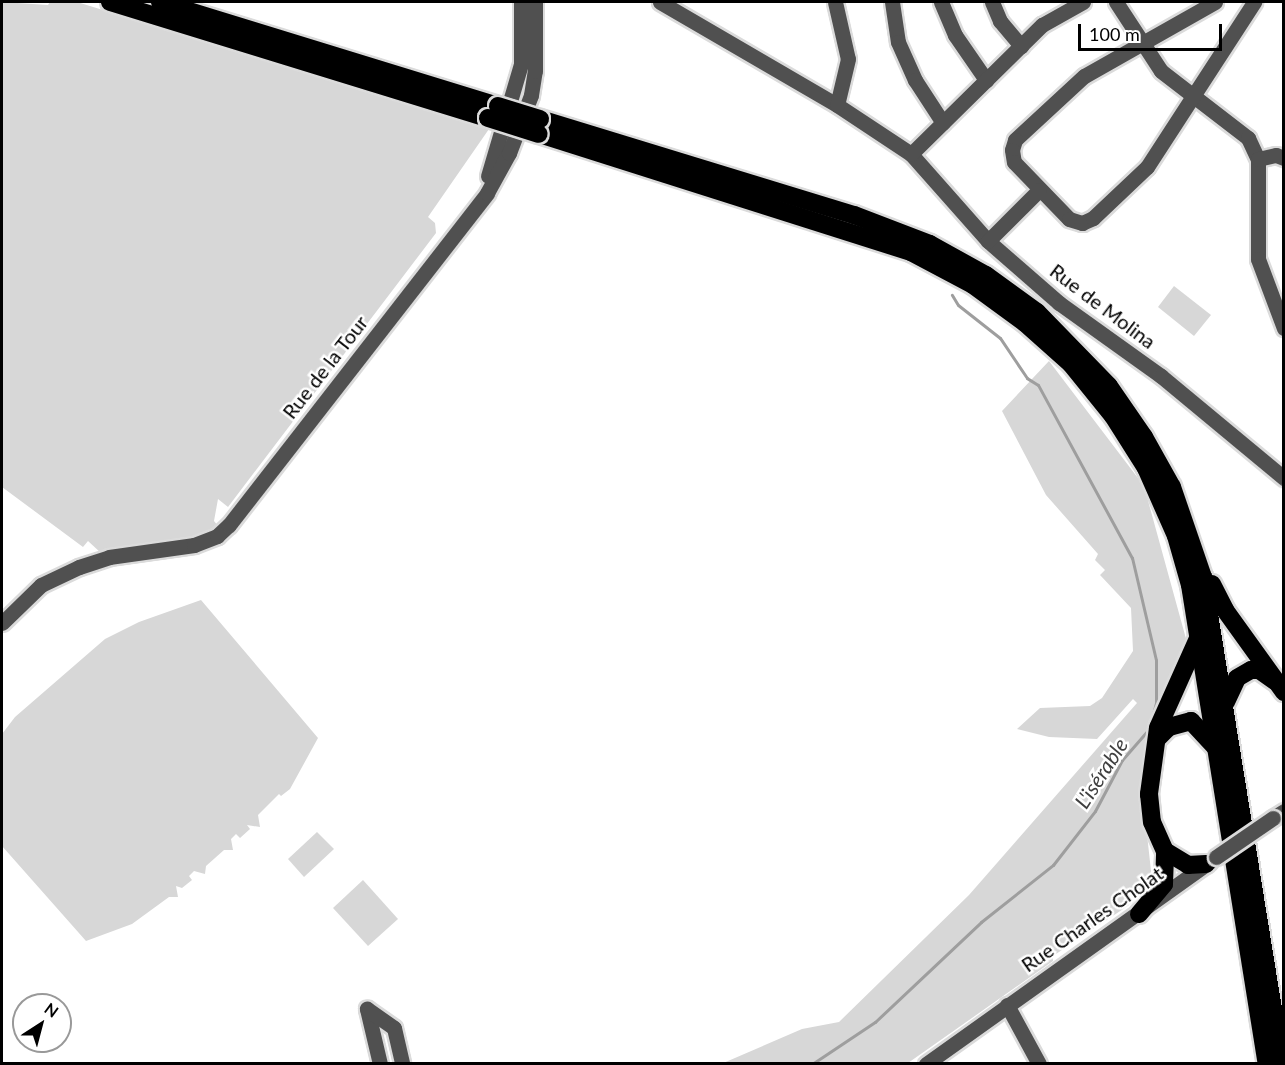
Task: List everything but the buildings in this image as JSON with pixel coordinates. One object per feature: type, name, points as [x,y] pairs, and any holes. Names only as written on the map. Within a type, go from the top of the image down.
[{"type":"highway","points":[[110,2],[888,226],[945,251],[1006,289],[1061,334],[1127,410],[1172,487],[1203,577],[1226,702],[1282,1064]]},
{"type":"highway","points":[[160,2],[493,112]]},
{"type":"highway","points":[[540,126],[911,252],[973,285],[1025,323],[1071,364],[1113,416],[1146,468],[1176,536],[1200,634],[1267,1064]]},
{"type":"highway","points":[[1203,577],[1213,584],[1225,610],[1282,689]]},
{"type":"highway","points":[[1139,914],[1164,884],[1166,851],[1152,822],[1149,794],[1155,740],[1200,634]]},
{"type":"highway","points":[[1226,702],[1237,678],[1251,670],[1259,670],[1282,689]]},
{"type":"highway","points":[[1155,740],[1169,727],[1191,722],[1219,752]]},
{"type":"highway","points":[[1166,851],[1188,865],[1211,860]]},
{"type":"street","name":"Rue de la Tour","points":[[479,202],[517,86],[521,64],[521,2]]},
{"type":"street","name":"Rue de la Tour","points":[[2,623],[41,585],[91,561],[194,544],[217,536],[235,518],[479,202],[509,153],[531,94],[536,59],[535,2]]},
{"type":"street","name":"Rue de Molina","points":[[660,2],[837,105],[911,154],[987,241],[1059,303],[1161,376],[1284,478]]},
{"type":"street","points":[[835,2],[848,59],[837,105]]},
{"type":"street","points":[[892,2],[898,42],[915,80],[943,123]]},
{"type":"street","points":[[941,2],[955,35],[986,80]]},
{"type":"street","points":[[992,2],[1000,21],[1021,46]]},
{"type":"street","points":[[911,154],[1042,25],[1083,2]]},
{"type":"street","points":[[1116,2],[1161,71],[1248,138],[1258,159],[1258,259],[1284,328]]},
{"type":"street","points":[[1215,2],[1084,76],[1015,140],[1012,150],[1014,162],[1069,219],[1082,222],[1093,218],[1147,167],[1254,2]]},
{"type":"street","points":[[1258,159],[1276,154],[1284,158]]},
{"type":"street","points":[[987,241],[1040,190]]},
{"type":"street","name":"Rue Charles Cholat","points":[[926,1064],[1139,914],[1211,860],[1280,815]]},
{"type":"street","points":[[1007,1005],[1039,1064]]},
{"type":"street","points":[[380,1064],[368,1012],[394,1028],[402,1064]]},
{"type":"shaded area","points":[[2,2],[48,5],[50,2],[77,2],[489,129],[428,217],[435,223],[436,233],[228,507],[218,499],[214,521],[218,526],[188,540],[101,553],[88,541],[83,547],[2,487]]},
{"type":"shaded area","points":[[1174,286],[1211,315],[1194,336],[1158,307]]},
{"type":"shaded area","points":[[1049,361],[1144,486],[1188,646],[1141,780],[1153,889],[1053,956],[1053,961],[908,1063],[721,1064],[802,1029],[839,1022],[969,895],[1137,703],[1133,699],[1097,739],[1049,737],[1017,729],[1040,708],[1090,706],[1102,698],[1133,651],[1131,608],[1100,575],[1105,570],[1095,560],[1098,554],[1046,495],[1002,411]]},
{"type":"shaded area","points":[[201,600],[318,738],[290,789],[281,796],[279,794],[258,815],[260,827],[247,825],[250,829],[240,838],[236,834],[231,839],[233,850],[224,850],[206,866],[205,874],[194,871],[189,876],[192,880],[182,888],[176,886],[178,897],[169,897],[132,924],[86,941],[2,846],[2,734],[15,717],[105,639],[139,622]]},
{"type":"shaded area","points":[[317,832],[334,849],[304,877],[288,859]]},
{"type":"shaded area","points":[[363,880],[398,919],[368,946],[333,908]]},
{"type":"waterway","name":"L'isérable","points":[[812,1064],[875,1022],[981,922],[1053,865],[1095,811],[1122,760],[1149,729],[1156,702],[1156,660],[1132,558],[1038,385],[1027,378],[1000,338],[958,305],[952,295]]},
{"type":"tram line","points":[[2,1060],[3,1064]]}]
